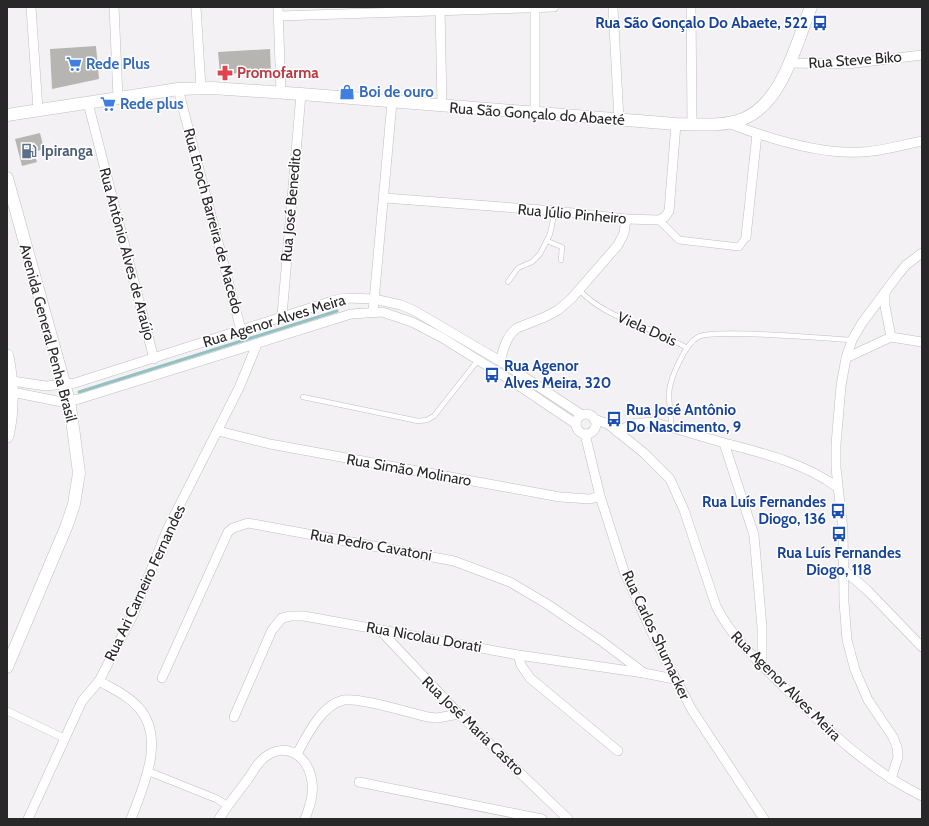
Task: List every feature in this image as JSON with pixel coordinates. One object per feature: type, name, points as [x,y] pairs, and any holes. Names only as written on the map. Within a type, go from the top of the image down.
[{"type":"main road","points":[[7,356],[12,387],[7,436]]},
{"type":"street","points":[[31,7],[38,110]]},
{"type":"street","points":[[114,7],[118,98]]},
{"type":"street","points":[[196,7],[201,88]]},
{"type":"street","points":[[281,93],[279,12],[554,7]]},
{"type":"street","points":[[613,7],[619,120]]},
{"type":"street","points":[[691,7],[692,124]]},
{"type":"street","name":"Rua São Gonçalo do Abaeté","points":[[7,115],[118,98],[201,88],[301,94],[535,114],[676,124],[728,123],[742,119],[767,102],[778,86],[811,7]]},
{"type":"street","points":[[535,8],[535,114]]},
{"type":"street","points":[[441,9],[442,106]]},
{"type":"street","name":"Rua Steve Biko","points":[[788,63],[846,64],[922,55]]},
{"type":"street","name":"Rua Enoch Barreira de Macedo","points":[[178,90],[241,330]]},
{"type":"street","name":"Rua José Benedito","points":[[282,316],[301,94]]},
{"type":"street","points":[[373,312],[385,198],[392,102]]},
{"type":"street","name":"Rua Antônio Alves de Araújo","points":[[88,103],[154,359]]},
{"type":"street","points":[[728,123],[757,134],[816,148],[844,152],[862,152],[885,149],[922,141]]},
{"type":"street","points":[[676,124],[669,211],[665,217],[659,220],[679,240],[739,247],[746,237],[757,134]]},
{"type":"street","name":"Avenida General Penha Brasil","points":[[7,178],[69,401],[79,473],[74,504],[45,580],[7,667]]},
{"type":"street","name":"Rua Júlio Pinheiro","points":[[385,198],[555,211],[626,219],[659,220]]},
{"type":"street","points":[[500,361],[507,339],[511,332],[517,328],[546,317],[558,310],[580,290],[618,245],[624,233],[626,219]]},
{"type":"street","points":[[891,779],[898,757],[897,747],[893,737],[868,700],[851,656],[847,640],[843,569],[843,530],[837,487],[836,444],[841,386],[846,358],[852,340],[885,292],[906,265],[922,253]]},
{"type":"street","points":[[885,292],[885,306],[891,337]]},
{"type":"street","points":[[345,298],[351,314]]},
{"type":"street","name":"Rua Agenor Alves Meira","points":[[12,387],[75,383],[154,359],[282,316],[345,298],[374,299],[387,301],[413,310],[500,361],[582,415]]},
{"type":"street","name":"Rua Agenor Alves Meira","points":[[12,387],[62,402],[69,401],[351,314],[373,312],[396,316],[412,322],[478,360],[551,405],[576,424]]},
{"type":"street","points":[[846,358],[891,337],[922,342]]},
{"type":"street","name":"Rua Ari Carneiro Fernandes","points":[[28,819],[82,701],[99,681],[134,612],[167,530],[246,374],[257,344]]},
{"type":"street","points":[[582,415],[589,415],[594,423],[591,432],[585,434],[579,432],[576,424],[577,420],[582,415]]},
{"type":"street","name":"Rua Agenor Alves Meira","points":[[594,423],[605,422],[644,453],[670,479],[684,510],[709,587],[719,612],[742,645],[846,746],[870,766],[922,796]]},
{"type":"street","points":[[614,430],[643,422],[653,422],[671,426],[801,466],[822,476],[837,487]]},
{"type":"street","name":"Rua Simão Molinaro","points":[[218,431],[270,444],[560,497],[590,499],[600,496]]},
{"type":"street","name":"Rua Carlos Shumacker","points":[[585,434],[600,496],[624,571],[674,679],[692,710],[764,819]]},
{"type":"street","points":[[724,443],[754,535],[762,627],[762,665]]},
{"type":"street","name":"Rua Pedro Cavatoni","points":[[162,678],[228,532],[233,528],[248,523],[454,561],[484,570],[510,582],[547,604],[600,640],[644,673]]},
{"type":"street","points":[[843,569],[922,647]]},
{"type":"street","name":"Rua Nicolau Dorati","points":[[234,717],[263,648],[276,623],[282,618],[291,616],[304,616],[518,655],[644,673],[674,679]]},
{"type":"street","name":"Rua José Maria Castro","points":[[380,630],[458,714],[568,819]]},
{"type":"street","points":[[518,655],[521,665],[530,678],[618,751]]},
{"type":"street","points":[[99,681],[133,702],[148,724],[152,745],[147,771],[131,819]]},
{"type":"street","points":[[297,754],[314,724],[330,706],[343,700],[361,701],[428,717],[437,718],[458,714]]},
{"type":"street","points":[[7,711],[64,738]]},
{"type":"street","points":[[219,819],[264,758],[272,753],[282,750],[291,751],[297,754],[305,765],[312,784],[312,794],[305,819]]},
{"type":"street","points":[[147,771],[217,799],[228,806]]},
{"type":"street","points":[[359,782],[542,819]]},
{"type":"lane","points":[[508,282],[518,268],[537,259],[547,241],[555,211]]},
{"type":"lane","points":[[547,241],[562,247],[561,260]]},
{"type":"lane","name":"Viela Dois","points":[[580,290],[592,302],[622,320],[661,334],[687,348],[670,386],[671,426]]},
{"type":"lane","points":[[687,348],[699,336],[710,333],[852,340]]},
{"type":"lane","points":[[303,397],[418,421],[427,420],[434,416],[478,360]]},
{"type":"building","name":"Rede Plus","points":[[96,46],[99,79],[52,89],[50,49]]},
{"type":"building","points":[[270,49],[271,74],[220,73],[218,52]]},
{"type":"building","name":"Ipiranga","points":[[40,133],[44,149],[34,152],[37,162],[22,166],[15,139]]},
{"type":"waterway","points":[[79,392],[337,311]]},
{"type":"place","name":"Rua São Gonçalo Do Abaete, 522","points":[[820,23]]},
{"type":"place","name":"Rede Plus","points":[[74,64]]},
{"type":"place","name":"Promofarma","points":[[225,73]]},
{"type":"place","name":"Boi de ouro","points":[[347,92]]},
{"type":"place","name":"Rede plus","points":[[108,104]]},
{"type":"place","name":"Ipiranga","points":[[29,151]]},
{"type":"place","name":"Rua Agenor Alves Meira, 320","points":[[492,375]]},
{"type":"place","name":"Rua José Antônio Do Nascimento, 9","points":[[614,419]]},
{"type":"place","name":"Rua Luís Fernandes Diogo, 136","points":[[838,511]]},
{"type":"place","name":"Rua Luís Fernandes Diogo, 118","points":[[839,534]]}]
